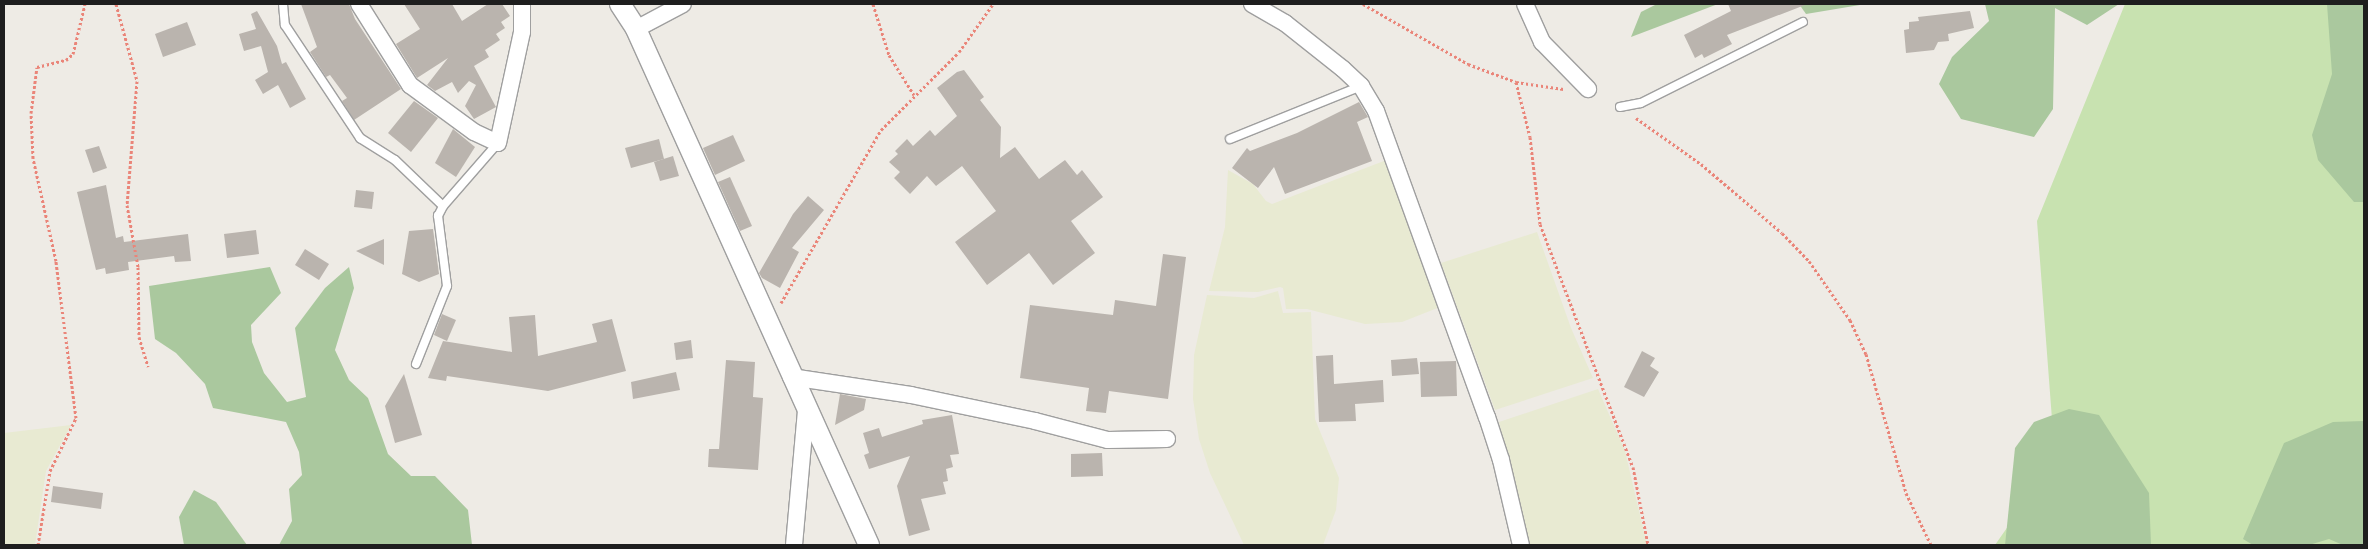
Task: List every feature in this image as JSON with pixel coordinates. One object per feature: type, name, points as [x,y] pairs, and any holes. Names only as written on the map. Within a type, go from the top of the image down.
[{"type":"street","points":[[359,4],[410,85],[474,132],[498,143],[522,32],[522,4]]},
{"type":"street","points":[[620,4],[636,29],[768,327],[869,545]]},
{"type":"street","points":[[636,29],[683,4]]},
{"type":"street","points":[[1252,4],[1285,23],[1361,86],[1376,110],[1502,460],[1521,545]]},
{"type":"street","points":[[1525,4],[1542,42],[1588,89]]},
{"type":"street","points":[[791,377],[911,395],[1035,420],[1108,440],[1167,439]]},
{"type":"street","points":[[794,545],[806,410]]},
{"type":"lane","points":[[283,4],[285,26],[360,138],[395,160],[443,206]]},
{"type":"lane","points":[[1620,107],[1641,103],[1802,22]]},
{"type":"lane","points":[[1230,139],[1361,86]]},
{"type":"lane","points":[[416,364],[447,286],[438,216],[443,206],[498,143]]},
{"type":"path","points":[[38,545],[50,471],[76,418],[56,261],[33,158],[31,113],[37,67],[66,60],[73,54],[85,4]]},
{"type":"path","points":[[116,4],[137,81],[127,204],[138,267],[139,336],[148,367]]},
{"type":"path","points":[[873,4],[890,55],[914,95]]},
{"type":"path","points":[[768,327],[880,130],[959,52],[993,4]]},
{"type":"path","points":[[1363,4],[1468,64],[1516,82],[1540,87],[1588,89]]},
{"type":"path","points":[[1516,82],[1530,137],[1540,224],[1633,467],[1648,545]]},
{"type":"path","points":[[1620,107],[1701,164],[1782,233],[1809,261],[1850,320],[1866,354],[1906,492],[1931,545]]},
{"type":"green space","points":[[1657,4],[1718,4],[1631,37],[1641,12]]},
{"type":"green space","points":[[1799,4],[1866,4],[1806,14]]},
{"type":"green space","points":[[1985,4],[2119,4],[2087,25],[2055,8],[2053,109],[2034,137],[1961,119],[1939,84],[1952,57],[1989,21]]},
{"type":"green space","points":[[2125,4],[2364,4],[2364,545],[1995,545],[2055,459],[2037,221]]},
{"type":"green space","points":[[2327,4],[2364,4],[2364,202],[2354,202],[2318,160],[2312,135],[2332,74]]},
{"type":"green space","points":[[1389,159],[1440,307],[1402,322],[1365,324],[1307,309],[1286,309],[1283,288],[1280,287],[1258,292],[1209,291],[1225,227],[1228,170],[1253,184],[1266,201],[1272,204]]},
{"type":"green space","points":[[1537,232],[1571,328],[1593,378],[1495,410],[1441,263]]},
{"type":"green space","points":[[270,267],[281,293],[251,325],[252,342],[264,373],[287,402],[306,397],[295,328],[325,288],[349,267],[354,288],[335,350],[349,380],[368,398],[388,454],[411,476],[435,476],[468,510],[472,545],[279,545],[292,521],[289,489],[302,475],[299,452],[286,422],[213,408],[205,384],[176,353],[155,339],[149,286]]},
{"type":"green space","points":[[1278,291],[1283,313],[1311,312],[1315,419],[1339,478],[1336,510],[1323,545],[1244,545],[1210,473],[1199,439],[1193,399],[1194,355],[1207,295],[1254,298]]},
{"type":"green space","points":[[1598,389],[1625,451],[1647,545],[1527,545],[1499,422]]},
{"type":"green space","points":[[2069,409],[2099,415],[2149,493],[2151,545],[2005,545],[2015,448],[2034,422]]},
{"type":"green space","points":[[2364,421],[2364,545],[2343,545],[2329,539],[2309,545],[2253,545],[2243,539],[2284,443],[2333,422]]},
{"type":"green space","points":[[71,425],[46,471],[35,545],[4,545],[4,433]]},
{"type":"green space","points":[[194,490],[216,502],[247,545],[184,545],[179,517]]},
{"type":"building","points":[[301,4],[349,4],[355,19],[401,89],[354,120],[342,101],[347,98],[330,75],[326,77],[310,52],[317,47]]},
{"type":"building","points":[[404,4],[452,4],[462,21],[488,4],[502,4],[510,16],[501,22],[505,28],[496,34],[500,40],[485,50],[489,57],[474,66],[496,107],[474,119],[465,106],[476,85],[469,81],[458,93],[452,82],[435,91],[427,85],[448,58],[417,78],[396,44],[420,29]]},
{"type":"building","points":[[1728,4],[1805,5],[1727,35],[1732,44],[1704,58],[1702,54],[1695,58],[1684,35],[1731,11]]},
{"type":"building","points":[[257,11],[277,46],[282,64],[286,62],[306,99],[290,108],[278,85],[263,94],[255,80],[268,72],[261,46],[244,51],[239,34],[256,29],[251,14]]},
{"type":"building","points":[[1970,11],[1974,28],[1948,34],[1949,41],[1938,42],[1934,50],[1906,53],[1904,30],[1909,29],[1909,22],[1919,21],[1918,17]]},
{"type":"building","points":[[187,22],[196,45],[163,57],[155,34]]},
{"type":"building","points":[[964,70],[984,97],[980,100],[1001,127],[1000,158],[1015,147],[1039,179],[1065,160],[1077,175],[1082,170],[1103,197],[1071,221],[1095,253],[1053,285],[1029,253],[987,285],[955,242],[996,211],[962,166],[936,186],[927,176],[910,194],[894,178],[900,172],[889,162],[898,154],[895,151],[907,139],[913,146],[930,130],[935,136],[957,116],[937,88],[957,72]]},
{"type":"building","points":[[414,101],[438,118],[411,152],[388,133]]},
{"type":"building","points":[[1359,102],[1368,117],[1357,122],[1372,161],[1285,194],[1274,167],[1258,188],[1232,168],[1247,148],[1250,151],[1297,133]]},
{"type":"building","points":[[453,129],[475,147],[456,177],[435,163]]},
{"type":"building","points":[[733,135],[745,161],[715,175],[703,148]]},
{"type":"building","points":[[659,139],[664,159],[631,168],[625,148]]},
{"type":"building","points":[[99,146],[107,168],[93,173],[85,150]]},
{"type":"building","points":[[673,156],[679,176],[660,181],[654,162]]},
{"type":"building","points":[[730,177],[752,226],[740,231],[718,182]]},
{"type":"building","points":[[106,185],[116,238],[123,236],[124,242],[188,234],[191,261],[175,262],[174,256],[128,262],[129,270],[106,274],[105,268],[96,270],[77,192]]},
{"type":"building","points":[[356,190],[374,192],[372,209],[354,207]]},
{"type":"building","points":[[808,196],[824,210],[792,248],[799,252],[780,288],[762,278],[759,273],[793,214]]},
{"type":"building","points":[[433,229],[439,274],[419,282],[402,274],[409,231]]},
{"type":"building","points":[[256,230],[259,254],[227,258],[224,234]]},
{"type":"building","points":[[384,239],[384,265],[356,251]]},
{"type":"building","points":[[305,249],[329,264],[319,280],[295,265]]},
{"type":"building","points":[[1163,254],[1186,257],[1168,399],[1109,391],[1106,413],[1086,411],[1089,388],[1020,378],[1030,305],[1113,315],[1115,300],[1156,306]]},
{"type":"building","points":[[442,314],[456,320],[447,341],[434,335]]},
{"type":"building","points":[[535,315],[538,356],[597,342],[592,324],[612,319],[626,371],[548,391],[447,376],[446,381],[428,378],[443,341],[512,352],[509,317]]},
{"type":"building","points":[[691,340],[693,358],[676,360],[674,343]]},
{"type":"building","points":[[1642,351],[1655,358],[1650,366],[1659,372],[1644,397],[1624,387]]},
{"type":"building","points":[[1333,355],[1334,384],[1383,380],[1384,402],[1355,404],[1356,421],[1319,422],[1316,356]]},
{"type":"building","points":[[1417,358],[1419,374],[1392,376],[1391,360]]},
{"type":"building","points":[[726,360],[755,362],[753,397],[763,398],[758,470],[708,467],[709,449],[719,449]]},
{"type":"building","points":[[1456,361],[1457,396],[1421,397],[1420,362]]},
{"type":"building","points":[[676,372],[680,390],[633,399],[631,382]]},
{"type":"building","points":[[404,374],[422,435],[395,443],[385,406]]},
{"type":"building","points":[[840,394],[866,399],[864,410],[835,425]]},
{"type":"building","points":[[952,415],[959,454],[950,455],[953,467],[946,469],[948,481],[943,482],[946,494],[921,499],[930,530],[909,536],[897,486],[910,456],[869,469],[864,455],[869,453],[863,433],[879,428],[882,437],[923,424],[922,420]]},
{"type":"building","points":[[1102,453],[1103,476],[1071,477],[1071,454]]},
{"type":"building","points":[[53,486],[103,493],[101,509],[51,502]]}]
